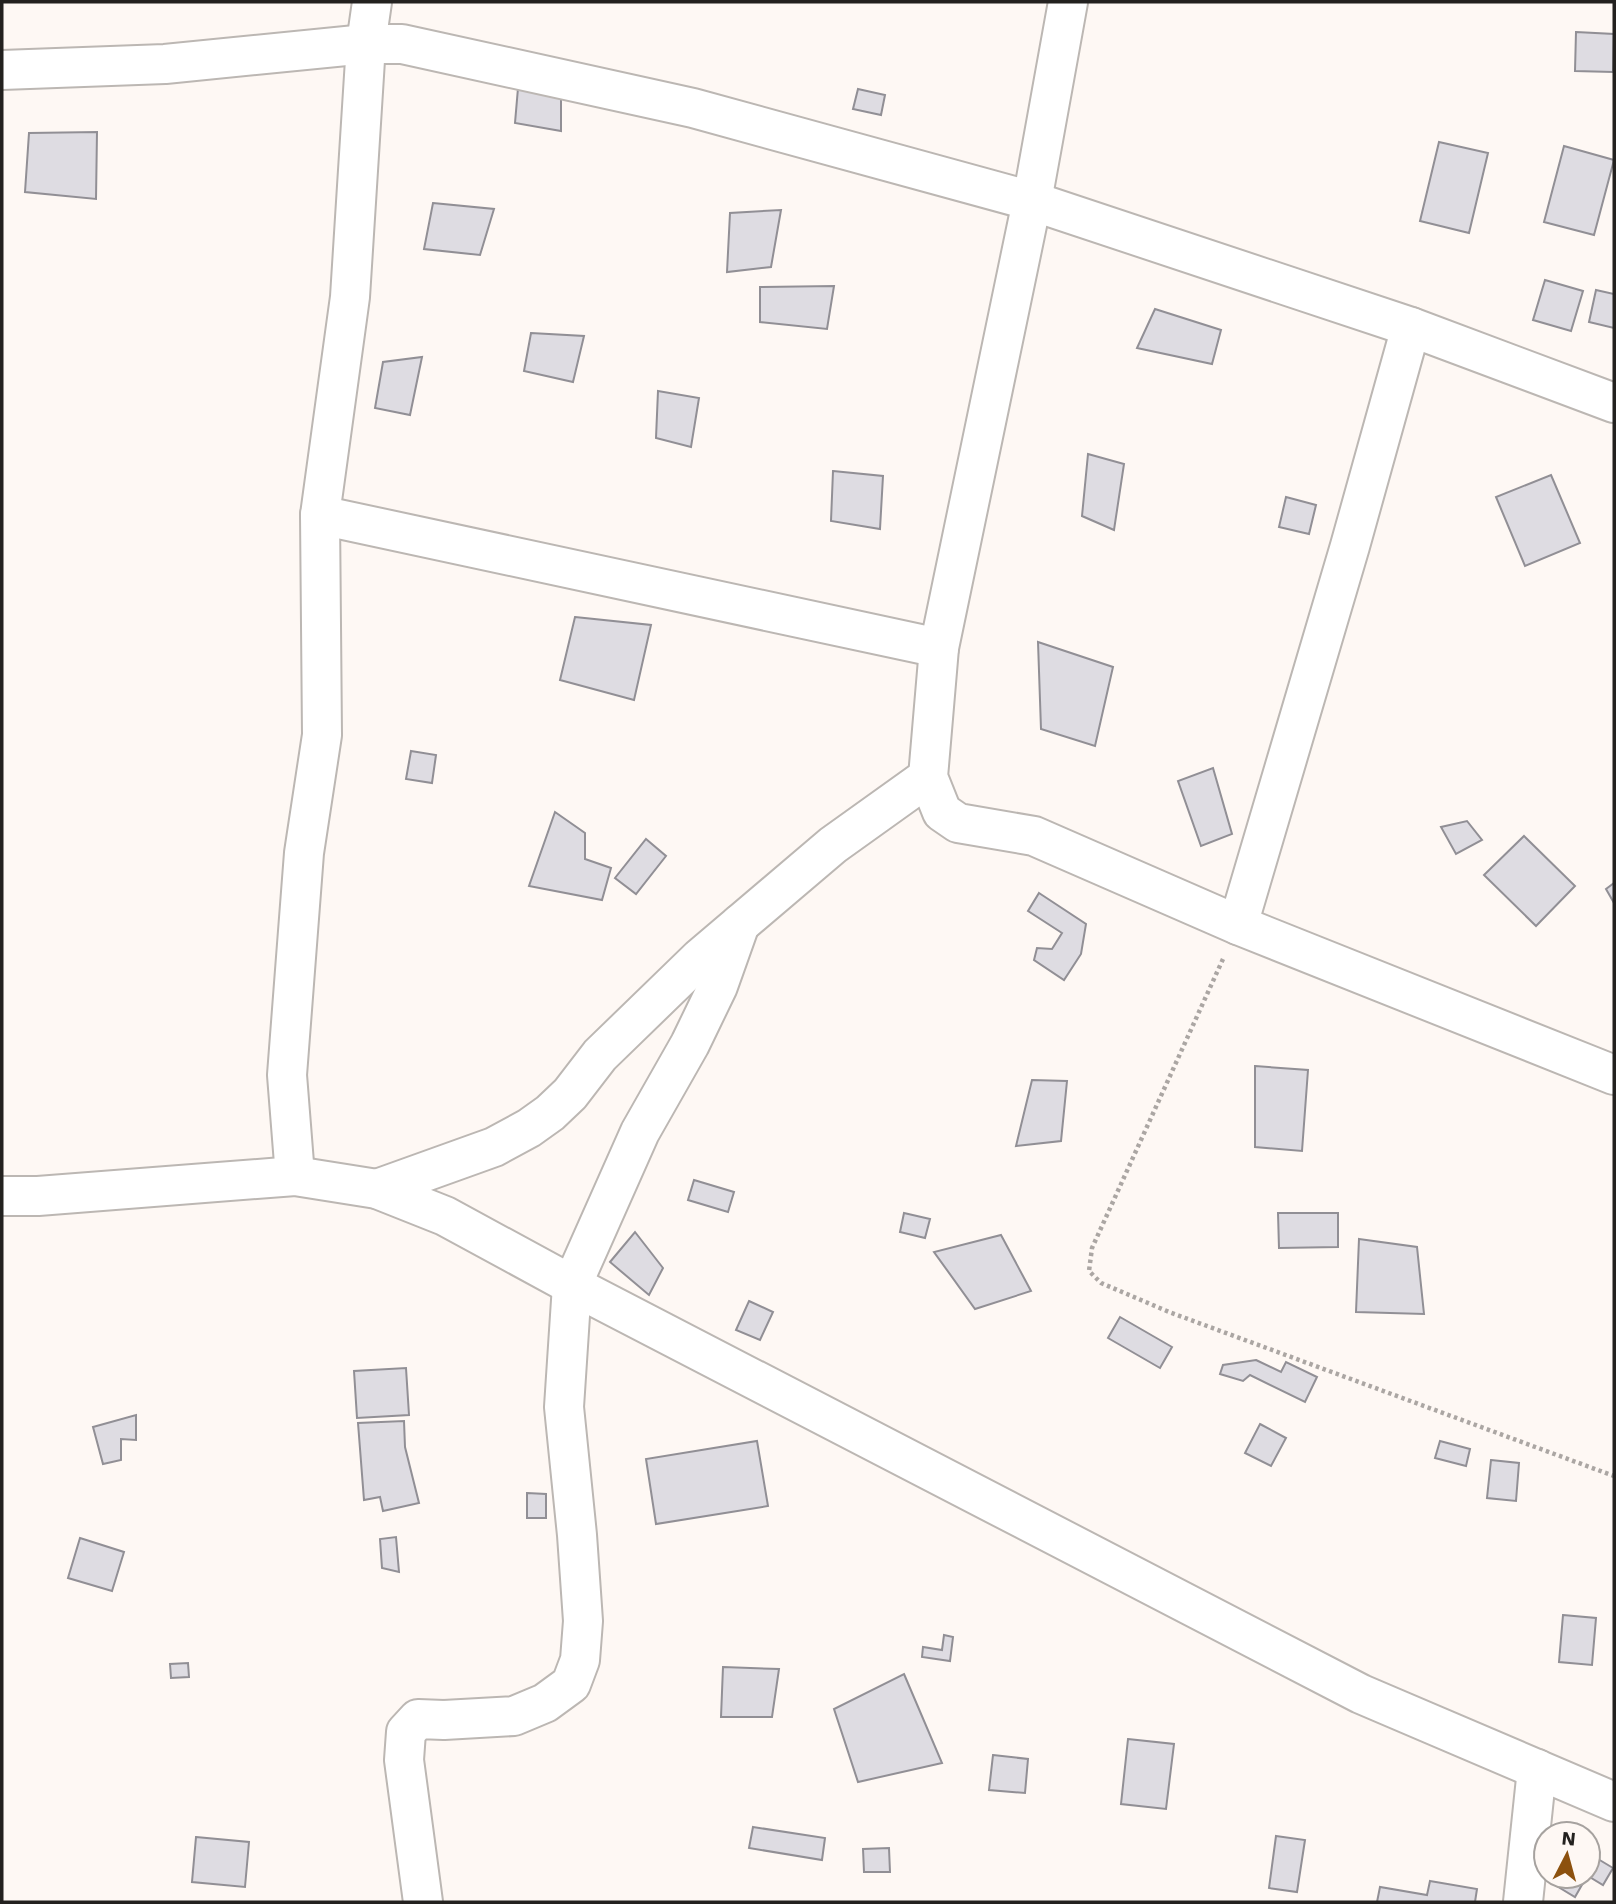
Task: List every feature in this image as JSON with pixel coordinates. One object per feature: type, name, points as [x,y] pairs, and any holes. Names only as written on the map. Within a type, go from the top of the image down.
[{"type":"street","points":[[295,1176],[287,1075],[304,853],[322,735],[320,515],[350,297],[366,44],[372,2]]},
{"type":"street","points":[[1068,2],[1032,201],[939,648],[928,777],[942,812],[957,822],[1034,836],[1238,925],[1614,1075]]},
{"type":"street","points":[[2,70],[165,64],[366,44],[402,44],[693,108],[1032,201],[1411,327],[1614,403]]},
{"type":"street","points":[[1238,925],[1350,546],[1411,327]]},
{"type":"street","points":[[320,515],[939,648]]},
{"type":"street","points":[[377,1189],[494,1147],[550,1113],[570,1094],[600,1055],[700,958],[833,845],[928,777]]},
{"type":"street","points":[[423,1902],[404,1760],[406,1732],[418,1720],[514,1716],[525,1712],[545,1703],[570,1684],[580,1660],[583,1621],[564,1407],[572,1285],[640,1132],[690,1044],[718,986],[740,924]]},
{"type":"street","points":[[2,1196],[51,1195],[295,1176],[377,1189],[445,1216],[572,1285],[1361,1694],[1614,1802]]},
{"type":"street","points":[[1523,1902],[1537,1769]]},
{"type":"path","points":[[1238,925],[1093,1248],[1089,1271],[1101,1283],[1169,1312],[1614,1476]]},
{"type":"building","points":[[1576,32],[1614,34],[1613,72],[1575,71]]},
{"type":"building","points":[[518,88],[561,98],[561,131],[515,123]]},
{"type":"building","points":[[858,89],[885,95],[881,115],[853,109]]},
{"type":"building","points":[[97,132],[96,199],[25,192],[29,133]]},
{"type":"building","points":[[1439,142],[1488,153],[1469,233],[1420,221]]},
{"type":"building","points":[[1564,146],[1614,160],[1594,235],[1544,222]]},
{"type":"building","points":[[433,203],[494,209],[480,255],[424,249]]},
{"type":"building","points":[[781,210],[771,267],[727,272],[730,213]]},
{"type":"building","points":[[1545,280],[1583,291],[1571,331],[1533,320]]},
{"type":"building","points":[[834,286],[827,329],[760,322],[760,287]]},
{"type":"building","points":[[1596,290],[1614,294],[1614,328],[1589,322]]},
{"type":"building","points":[[1155,309],[1221,330],[1212,364],[1137,348]]},
{"type":"building","points":[[531,333],[584,336],[573,382],[524,371]]},
{"type":"building","points":[[422,357],[410,415],[375,408],[383,362]]},
{"type":"building","points":[[658,391],[699,398],[691,447],[656,438]]},
{"type":"building","points":[[1088,454],[1124,464],[1114,530],[1082,516]]},
{"type":"building","points":[[833,471],[883,476],[880,529],[831,521]]},
{"type":"building","points":[[1551,475],[1580,543],[1525,566],[1496,497]]},
{"type":"building","points":[[1286,497],[1316,505],[1309,534],[1279,527]]},
{"type":"building","points":[[575,617],[651,625],[634,700],[560,680]]},
{"type":"building","points":[[1038,642],[1113,667],[1095,746],[1041,729]]},
{"type":"building","points":[[411,751],[436,755],[432,783],[406,779]]},
{"type":"building","points":[[1213,768],[1232,834],[1201,846],[1178,781]]},
{"type":"building","points":[[555,812],[585,833],[585,859],[611,868],[602,900],[529,886]]},
{"type":"building","points":[[1467,821],[1482,840],[1456,854],[1441,827]]},
{"type":"building","points":[[1524,836],[1575,886],[1536,926],[1484,875]]},
{"type":"building","points":[[646,839],[666,856],[636,894],[615,878]]},
{"type":"building","points":[[1614,883],[1614,903],[1606,889]]},
{"type":"building","points":[[1039,893],[1086,924],[1081,954],[1064,980],[1034,960],[1037,948],[1052,949],[1062,933],[1028,911]]},
{"type":"building","points":[[1255,1066],[1308,1070],[1302,1151],[1255,1147]]},
{"type":"building","points":[[1032,1080],[1067,1081],[1061,1141],[1016,1146]]},
{"type":"building","points":[[694,1180],[734,1192],[728,1212],[688,1200]]},
{"type":"building","points":[[904,1213],[930,1219],[925,1238],[900,1232]]},
{"type":"building","points":[[1278,1213],[1338,1213],[1338,1247],[1279,1248]]},
{"type":"building","points":[[635,1232],[663,1268],[649,1295],[610,1262]]},
{"type":"building","points":[[1001,1235],[1031,1291],[975,1309],[934,1252]]},
{"type":"building","points":[[1359,1239],[1417,1247],[1424,1314],[1356,1312]]},
{"type":"building","points":[[749,1301],[773,1312],[760,1340],[736,1330]]},
{"type":"building","points":[[1120,1317],[1172,1347],[1160,1368],[1108,1338]]},
{"type":"building","points":[[1256,1360],[1281,1372],[1286,1362],[1317,1377],[1305,1402],[1250,1375],[1243,1381],[1220,1374],[1223,1365]]},
{"type":"building","points":[[406,1368],[409,1415],[357,1418],[354,1371]]},
{"type":"building","points":[[136,1415],[136,1440],[121,1439],[121,1460],[103,1464],[93,1427]]},
{"type":"building","points":[[404,1421],[405,1447],[419,1503],[383,1511],[380,1497],[364,1500],[358,1423]]},
{"type":"building","points":[[1260,1424],[1286,1438],[1271,1466],[1245,1453]]},
{"type":"building","points":[[757,1441],[768,1506],[656,1524],[646,1459]]},
{"type":"building","points":[[1440,1441],[1470,1449],[1466,1466],[1435,1458]]},
{"type":"building","points":[[1491,1460],[1519,1463],[1516,1501],[1487,1498]]},
{"type":"building","points":[[527,1493],[546,1494],[546,1518],[527,1518]]},
{"type":"building","points":[[396,1537],[399,1572],[382,1568],[380,1539]]},
{"type":"building","points":[[80,1538],[124,1552],[112,1591],[68,1578]]},
{"type":"building","points":[[1563,1615],[1596,1618],[1592,1665],[1559,1662]]},
{"type":"building","points":[[944,1635],[953,1637],[950,1661],[922,1657],[923,1647],[942,1650]]},
{"type":"building","points":[[188,1663],[189,1677],[171,1678],[170,1664]]},
{"type":"building","points":[[723,1667],[779,1669],[772,1717],[721,1717]]},
{"type":"building","points":[[904,1674],[942,1763],[858,1782],[834,1709]]},
{"type":"building","points":[[1128,1739],[1174,1744],[1166,1809],[1121,1804]]},
{"type":"building","points":[[993,1755],[1028,1759],[1025,1793],[989,1790]]},
{"type":"building","points":[[753,1827],[825,1838],[822,1860],[749,1848]]},
{"type":"building","points":[[1276,1836],[1305,1840],[1297,1892],[1269,1888]]},
{"type":"building","points":[[196,1837],[249,1842],[245,1887],[192,1882]]},
{"type":"building","points":[[889,1848],[890,1872],[864,1872],[863,1849]]},
{"type":"building","points":[[1602,1861],[1613,1868],[1602,1884]]},
{"type":"building","points":[[1430,1881],[1477,1889],[1475,1902],[1377,1902],[1380,1887],[1427,1895]]},
{"type":"building","points":[[1563,1890],[1579,1890],[1575,1897]]}]
